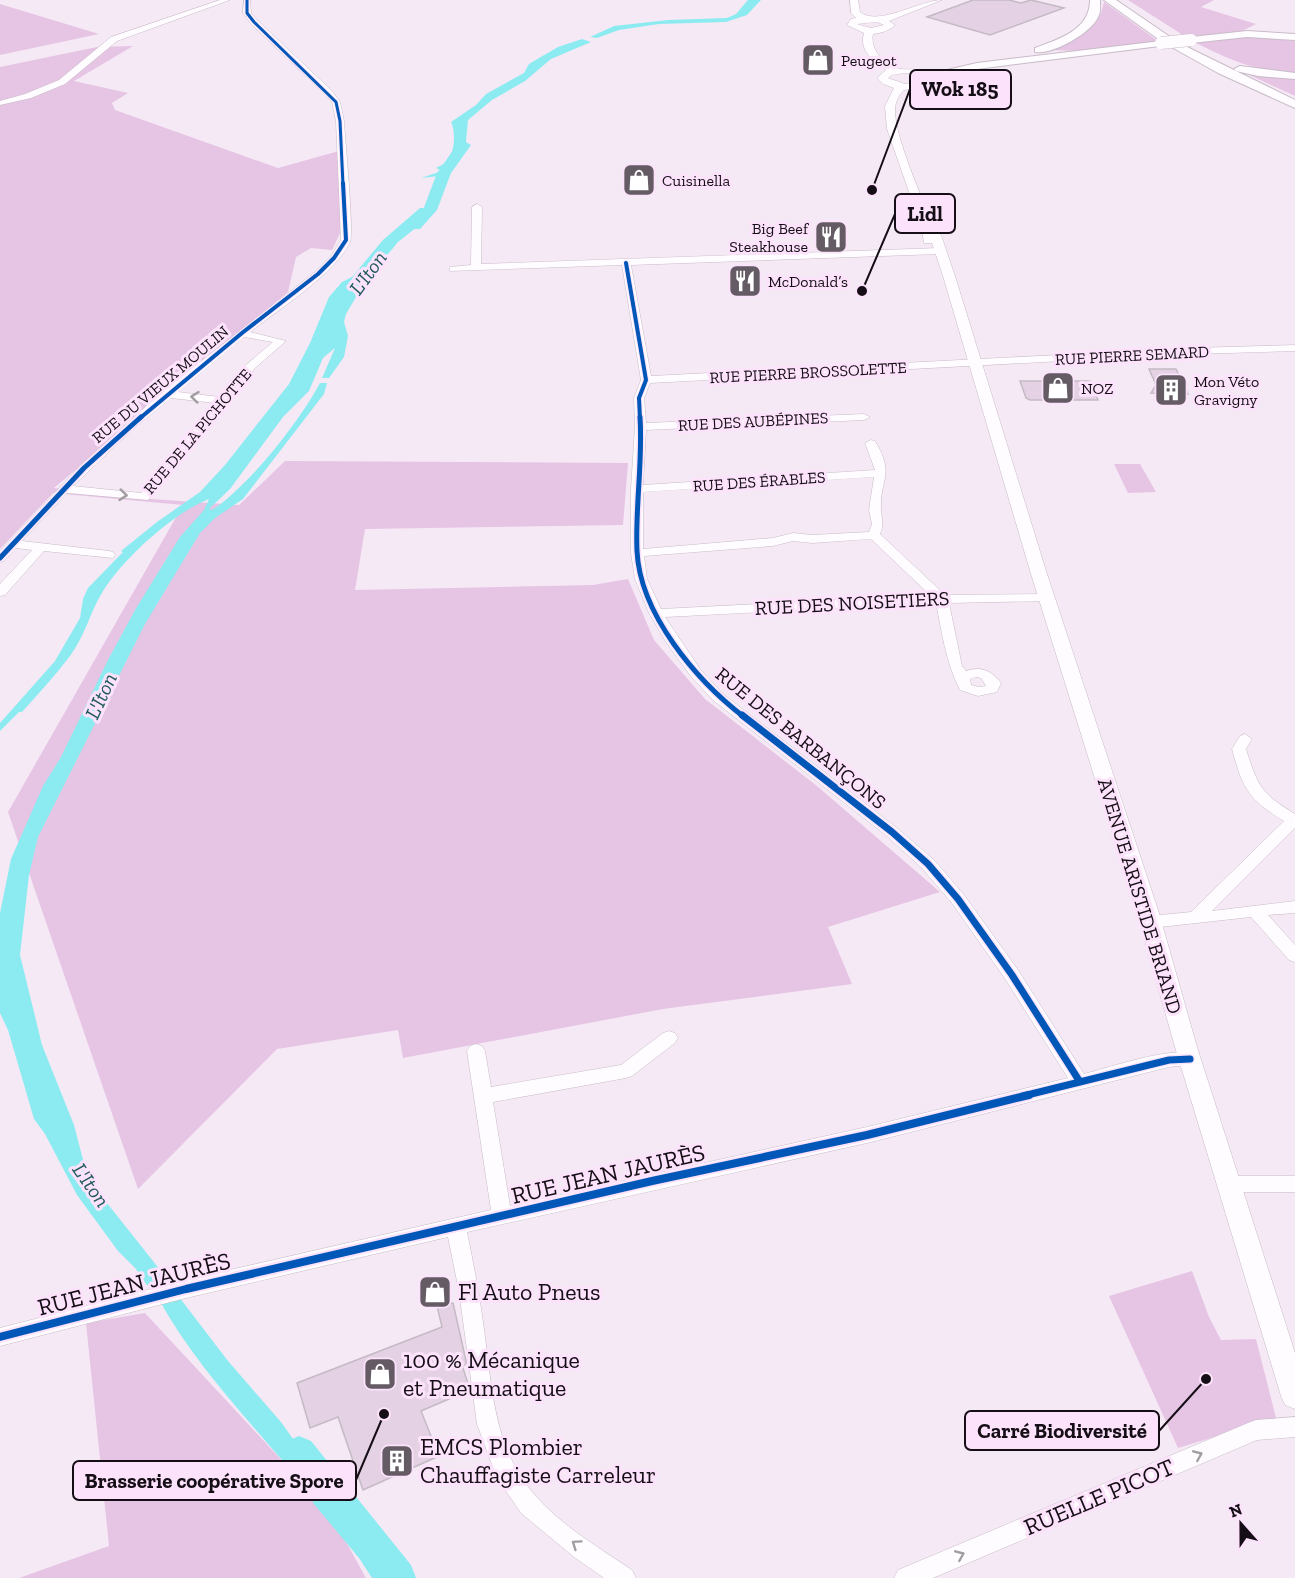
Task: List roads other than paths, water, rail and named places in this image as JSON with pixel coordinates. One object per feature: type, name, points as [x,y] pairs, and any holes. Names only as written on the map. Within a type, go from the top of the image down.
[{"type":"highway","points":[[916,71],[950,68],[1034,52],[1069,39],[1092,19],[1096,7],[1095,0]]},
{"type":"highway","points":[[1109,0],[1138,22],[1182,49],[1281,97]]},
{"type":"highway","points":[[1117,0],[1149,23],[1258,73],[1295,76]]},
{"type":"highway","points":[[929,77],[941,72],[977,66],[1092,52],[1166,51],[1248,35],[1295,38]]},
{"type":"highway","points":[[1194,44],[1295,102]]},
{"type":"highway","points":[[1034,52],[1166,51],[1295,102]]},
{"type":"main road","points":[[854,0],[856,13],[863,19]]},
{"type":"main road","points":[[883,21],[938,0]]},
{"type":"main road","points":[[863,19],[883,21],[890,25],[888,28],[869,31],[852,25],[854,21],[863,19]]},
{"type":"main road","points":[[869,31],[866,36],[872,54],[876,60],[894,71]]},
{"type":"main road","points":[[894,71],[916,71],[929,77],[929,81],[921,85],[901,86],[888,83],[882,78],[885,74],[894,71]]},
{"type":"main road","name":"AVENUE ARISTIDE BRIAND","points":[[901,86],[890,99],[889,112],[928,229],[926,235],[935,251],[984,396],[1151,922],[1190,1059],[1295,1396]]},
{"type":"street","points":[[0,103],[28,96],[62,82],[114,39],[227,0]]},
{"type":"street","name":"RUE DU VIEUX MOULIN","points":[[0,558],[84,468],[166,394],[318,274],[334,258],[346,240],[340,121],[336,102],[254,22],[247,13],[247,0]]},
{"type":"street","points":[[476,267],[477,207]]},
{"type":"street","points":[[453,269],[935,251]]},
{"type":"street","name":"RUE DES BARBANÇONS","points":[[626,263],[646,380],[639,398],[641,427],[637,489],[637,553],[641,579],[656,613],[695,672],[718,697],[883,825],[928,864],[958,899],[1012,975],[1080,1082]]},
{"type":"street","name":"RUE DE LA PICHOTTE","points":[[65,489],[144,497],[251,366],[281,341],[242,333]]},
{"type":"street","name":"RUE PIERRE SEMARD","points":[[972,364],[1192,351],[1295,348]]},
{"type":"street","name":"RUE PIERRE BROSSOLETTE","points":[[646,380],[972,364]]},
{"type":"street","points":[[166,394],[223,400]]},
{"type":"street","name":"RUE DES AUBÉPINES","points":[[641,427],[864,417]]},
{"type":"street","points":[[871,443],[881,465],[875,510],[878,524],[874,535]]},
{"type":"street","name":"RUE DES ÉRABLES","points":[[637,489],[881,473]]},
{"type":"street","points":[[637,553],[773,542],[792,537],[812,539],[874,535],[942,599],[955,666],[963,677]]},
{"type":"street","points":[[13,544],[109,555]]},
{"type":"street","points":[[0,592],[40,547]]},
{"type":"street","name":"RUE DES NOISETIERS","points":[[656,613],[942,599],[1047,597]]},
{"type":"street","points":[[1195,918],[1295,819],[1258,798],[1250,788],[1239,749],[1245,739]]},
{"type":"street","points":[[1151,922],[1295,906]]},
{"type":"street","points":[[1255,912],[1295,956]]},
{"type":"street","points":[[484,1096],[620,1073],[626,1071],[669,1038]]},
{"type":"street","points":[[476,1051],[502,1217]]},
{"type":"street","name":"RUE JEAN JAURÈS","points":[[0,1337],[186,1289],[652,1181],[867,1135],[1169,1060],[1190,1059]]},
{"type":"street","points":[[1230,1184],[1295,1184]]},
{"type":"street","points":[[456,1228],[470,1298],[486,1417],[497,1456],[519,1492],[554,1529],[624,1578]]},
{"type":"street","name":"RUELLE PICOT","points":[[906,1578],[1256,1430],[1295,1427]]},
{"type":"water","points":[[748,0],[761,0],[747,15],[726,22],[659,24],[619,30],[597,38],[590,37],[614,26],[668,20],[727,18],[736,14]]},
{"type":"water","points":[[582,39],[591,42],[551,59],[525,81],[492,100],[468,120],[465,152],[452,171],[444,171],[448,175],[421,178],[439,172],[441,170],[436,168],[449,158],[454,143],[451,122],[476,105],[486,94],[524,73],[529,64],[558,47]]},
{"type":"water","points":[[431,201],[438,201],[427,219],[398,242],[365,282],[346,314],[344,322],[348,336],[344,357],[329,378],[322,378],[335,348],[323,358],[309,391],[283,417],[230,489],[209,509],[212,510],[242,486],[257,470],[286,434],[320,383],[327,383],[324,394],[243,499],[215,518],[200,533],[145,624],[38,837],[29,875],[20,955],[42,1045],[74,1125],[88,1179],[172,1285],[151,1291],[77,1195],[45,1134],[34,1119],[8,1030],[0,1013],[0,913],[11,859],[43,786],[61,757],[135,610],[180,537],[204,510],[209,499],[180,515],[136,551],[103,591],[80,640],[64,663],[22,712],[19,712],[0,731],[0,723],[55,661],[80,618],[83,599],[88,588],[123,552],[121,551],[200,492],[225,465],[289,384],[310,343],[329,297],[342,282],[352,277],[383,240],[420,208],[428,208]]},
{"type":"water","points":[[176,1293],[228,1361],[281,1422],[315,1470],[324,1489],[401,1578],[372,1578],[359,1558],[313,1503],[314,1496],[299,1472],[293,1475],[285,1469],[282,1460],[216,1382],[185,1341],[158,1298]]},
{"type":"waterway","name":"L'Iton","points":[[415,226],[430,210],[444,173],[464,145]]},
{"type":"waterway","name":"L'Iton","points":[[299,1453],[398,1578]]},
{"type":"place","name":"Peugeot","points":[[818,60]]},
{"type":"place","name":"Cuisinella","points":[[639,180]]},
{"type":"place","name":"Wok 185","points":[[872,190]]},
{"type":"place","name":"Big Beef Steakhouse","points":[[831,237]]},
{"type":"place","name":"McDonald’s","points":[[745,281]]},
{"type":"place","name":"Lidl","points":[[862,291]]},
{"type":"place","name":"NOZ","points":[[1058,388]]},
{"type":"place","name":"Mon Véto Gravigny","points":[[1171,390]]},
{"type":"place","name":"Fl Auto Pneus","points":[[435,1292]]},
{"type":"place","name":"100 % Mécanique et Pneumatique","points":[[380,1374]]},
{"type":"place","name":"Carré Biodiversité","points":[[1206,1379]]},
{"type":"place","name":"Brasserie coopérative Spore","points":[[384,1414]]},
{"type":"place","name":"EMCS Plombier Chauffagiste Carreleur","points":[[397,1461]]}]
